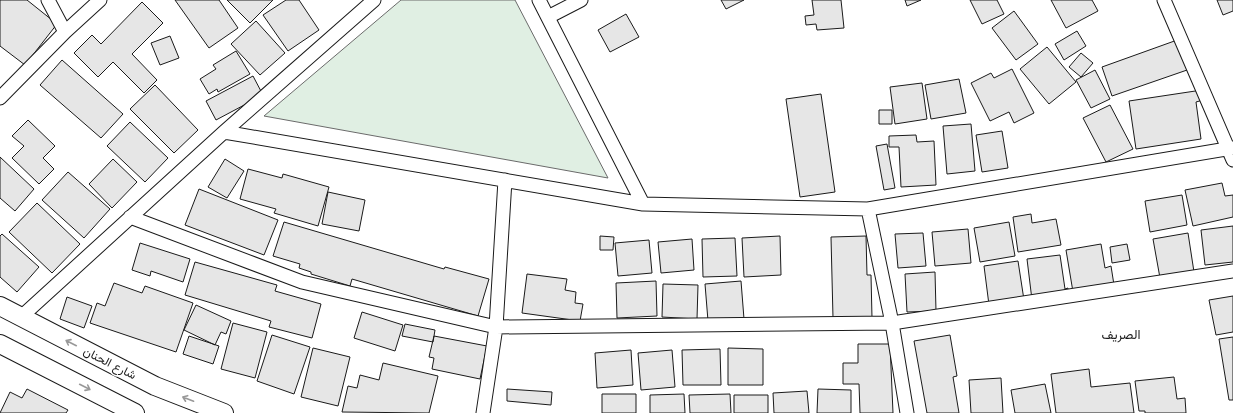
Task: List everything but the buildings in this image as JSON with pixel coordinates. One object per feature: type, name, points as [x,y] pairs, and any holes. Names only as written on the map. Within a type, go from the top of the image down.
[{"type":"main road","name":"شارع الحنان","points":[[0,306],[155,386],[224,413]]},
{"type":"main road","points":[[0,344],[135,413]]},
{"type":"street","points":[[48,0],[65,32]]},
{"type":"street","points":[[0,98],[65,32],[100,0]]},
{"type":"street","points":[[539,0],[643,204]]},
{"type":"street","points":[[548,18],[581,0]]},
{"type":"street","points":[[224,132],[643,204],[868,209],[1232,152],[1164,0]]},
{"type":"street","points":[[21,317],[366,2]]},
{"type":"street","points":[[483,413],[496,327],[505,180]]},
{"type":"street","points":[[868,209],[892,323],[906,413]]},
{"type":"street","points":[[130,217],[302,282],[496,327],[892,323],[1233,271]]},
{"type":"green space","points":[[401,0],[515,0],[608,178],[264,116]]},
{"type":"district","name":"الصريف","points":[[1121,334]]}]
